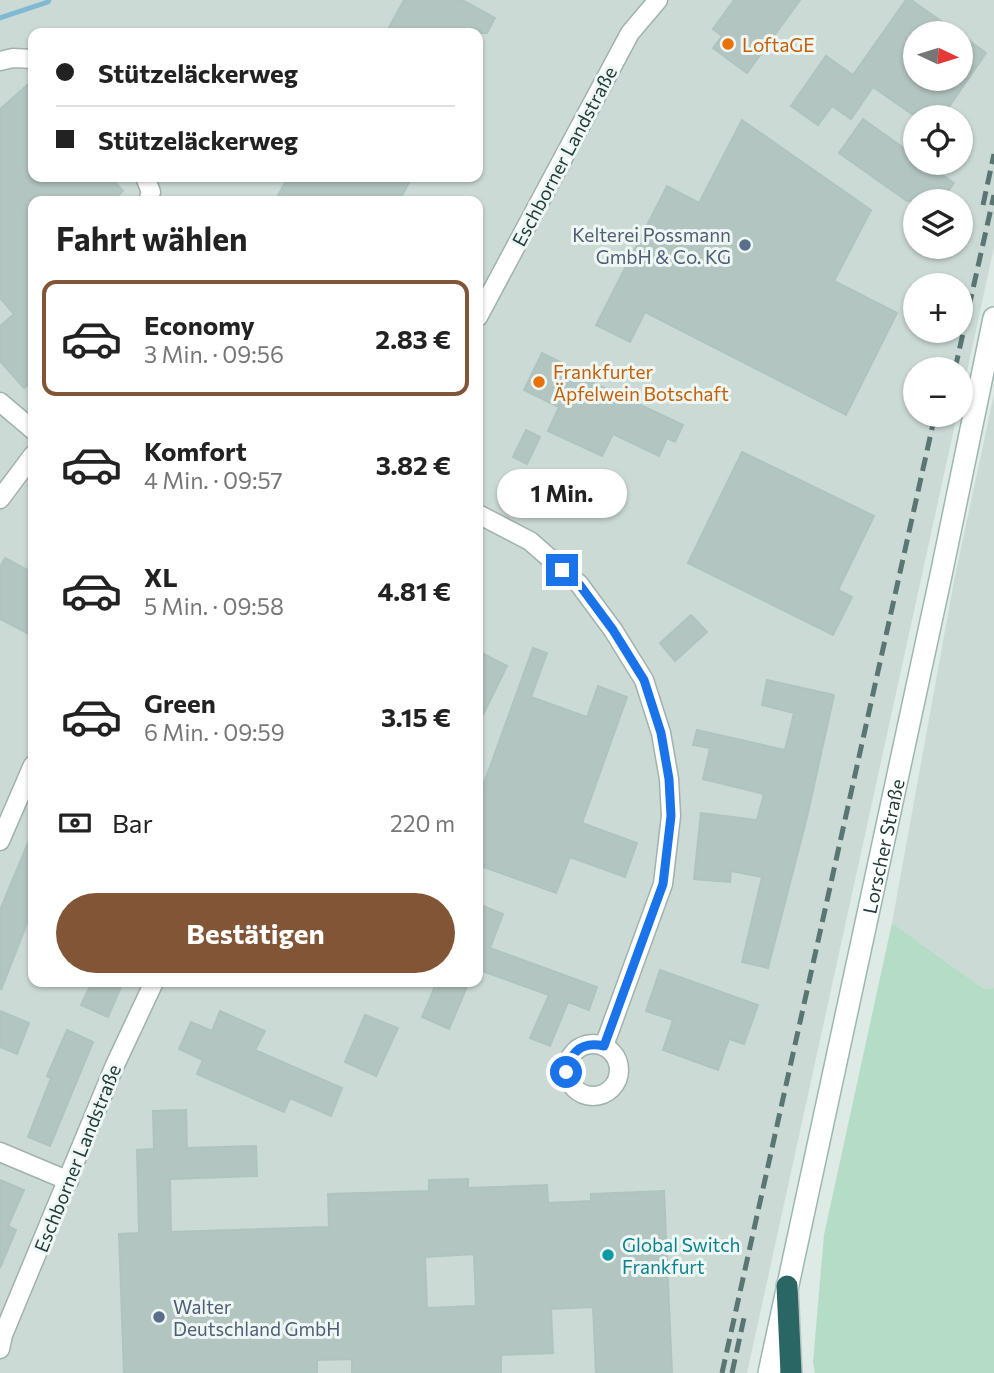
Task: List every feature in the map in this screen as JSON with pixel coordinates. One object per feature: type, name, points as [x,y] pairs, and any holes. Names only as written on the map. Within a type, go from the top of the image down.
[{"type":"highway","points":[[787,1286],[791,1373]]},
{"type":"main road","name":"Lorscher Straße","points":[[769,1373],[991,346],[994,318]]},
{"type":"street","name":"Eschborner Landstraße","points":[[483,308],[630,33],[658,0]]},
{"type":"street","points":[[0,61],[28,59]]},
{"type":"street","points":[[0,402],[28,426]]},
{"type":"street","points":[[0,499],[28,461]]},
{"type":"street","points":[[483,517],[530,541],[579,584],[613,630],[644,680],[661,733],[669,779],[671,816],[663,884],[604,1046]]},
{"type":"street","points":[[0,841],[28,777]]},
{"type":"street","name":"Eschborner Landstraße","points":[[1,1341],[115,1065],[152,987]]},
{"type":"street","points":[[593,1043],[604,1046],[613,1053],[619,1067],[618,1078],[610,1089],[596,1096],[581,1093],[571,1085],[566,1072],[569,1057],[576,1049],[593,1043]]},
{"type":"street","points":[[0,1152],[69,1181]]},
{"type":"shaded area","points":[[0,0],[994,0],[994,247],[970,357],[903,357],[903,427],[954,427],[747,1373],[0,1373]]},
{"type":"shaded area","points":[[994,394],[994,988],[984,989],[892,923],[954,581]]},
{"type":"green space","points":[[892,923],[984,989],[994,988],[994,1373],[815,1373],[813,1362],[824,1235]]},
{"type":"building","points":[[404,0],[462,0],[495,18],[487,33],[483,33],[483,28],[389,28]]},
{"type":"building","points":[[734,0],[800,0],[747,73],[713,48],[722,36],[713,29]]},
{"type":"building","points":[[906,0],[911,0],[941,21],[903,21],[903,91],[960,91],[950,105],[903,105],[903,108],[873,87],[851,119],[832,106],[818,125],[791,106],[826,56],[853,75]]},
{"type":"building","points":[[973,44],[986,53],[973,72]]},
{"type":"building","points":[[28,84],[28,182],[115,182],[123,191],[118,196],[28,196],[28,384],[24,388],[0,361],[0,326],[14,314],[0,298],[0,109]]},
{"type":"building","points":[[863,119],[903,147],[903,175],[942,175],[954,183],[950,189],[903,189],[903,198],[839,153]]},
{"type":"building","name":"Kelterei Possmann GmbH & Co. KG","points":[[742,120],[871,210],[834,281],[897,313],[846,415],[645,312],[630,342],[596,325],[667,186],[699,203]]},
{"type":"building","points":[[285,182],[409,182],[402,196],[278,196]]},
{"type":"building","points":[[542,353],[564,364],[562,368],[683,425],[675,442],[667,438],[659,456],[613,434],[602,456],[548,431],[559,407],[524,390]]},
{"type":"building","points":[[526,430],[540,437],[527,464],[513,457]]},
{"type":"building","points":[[742,452],[874,516],[838,590],[852,597],[833,635],[688,563]]},
{"type":"building","points":[[5,558],[28,570],[28,633],[0,619],[0,567]]},
{"type":"building","points":[[691,615],[707,632],[675,661],[660,643]]},
{"type":"building","points":[[533,648],[547,653],[531,697],[587,717],[598,686],[627,697],[582,823],[637,843],[625,877],[570,857],[556,893],[483,867],[483,786]]},
{"type":"building","points":[[483,654],[507,666],[483,715]]},
{"type":"building","points":[[767,680],[834,695],[807,817],[768,968],[742,962],[762,877],[731,871],[730,882],[694,879],[701,813],[757,820],[764,794],[703,779],[710,748],[693,745],[697,730],[785,750],[794,713],[762,705]]},
{"type":"building","points":[[28,843],[28,921],[1,990],[0,910]]},
{"type":"building","points":[[483,906],[503,914],[490,948],[597,987],[589,1010],[568,1002],[550,1046],[530,1038],[549,995],[483,971]]},
{"type":"building","points":[[660,970],[758,1005],[744,1044],[729,1039],[718,1070],[663,1050],[673,1020],[646,1011]]},
{"type":"building","points":[[90,987],[121,987],[108,1017],[81,1005]]},
{"type":"building","points":[[435,987],[467,987],[449,1029],[422,1017]]},
{"type":"building","points":[[0,1011],[29,1023],[17,1054],[0,1047]]},
{"type":"building","points":[[220,1011],[265,1031],[255,1050],[342,1088],[331,1116],[290,1098],[284,1112],[197,1074],[203,1060],[179,1049],[191,1022],[212,1031]]},
{"type":"building","points":[[365,1015],[398,1028],[376,1076],[345,1062]]},
{"type":"building","points":[[67,1030],[93,1042],[50,1146],[28,1137],[51,1078],[47,1076]]},
{"type":"building","points":[[186,1110],[187,1148],[256,1146],[257,1176],[170,1179],[171,1232],[329,1227],[328,1194],[429,1191],[429,1180],[468,1179],[468,1188],[547,1185],[548,1203],[591,1201],[591,1194],[664,1191],[672,1373],[596,1373],[593,1307],[551,1309],[553,1353],[501,1355],[501,1373],[352,1373],[352,1359],[317,1360],[317,1373],[124,1373],[119,1234],[139,1233],[137,1150],[154,1149],[153,1111]],"holes":[[[474,1254],[476,1306],[427,1308],[425,1257]]]},
{"type":"building","points":[[0,1180],[24,1190],[8,1226],[16,1230],[0,1268]]},
{"type":"waterway","points":[[0,18],[49,0]]},
{"type":"railway","points":[[983,205],[994,154]]},
{"type":"railway","points":[[958,357],[994,195]]},
{"type":"railway","points":[[722,1373],[932,427]]},
{"type":"railway","points":[[732,1373],[744,1318]]},
{"type":"place","name":"LoftaGE","points":[[728,44]]},
{"type":"place","name":"Kelterei Possmann GmbH & Co. KG","points":[[745,245]]},
{"type":"place","name":"Frankfurter Äpfelwein Botschaft","points":[[539,382]]},
{"type":"place","name":"Global Switch Frankfurt","points":[[608,1255]]},
{"type":"place","name":"Walter Deutschland GmbH","points":[[159,1317]]},
{"type":"route","points":[[562,570],[579,584],[613,630],[644,680],[661,733],[669,779],[671,816],[663,884],[604,1046],[593,1043],[576,1049],[569,1057],[566,1072]]}]
